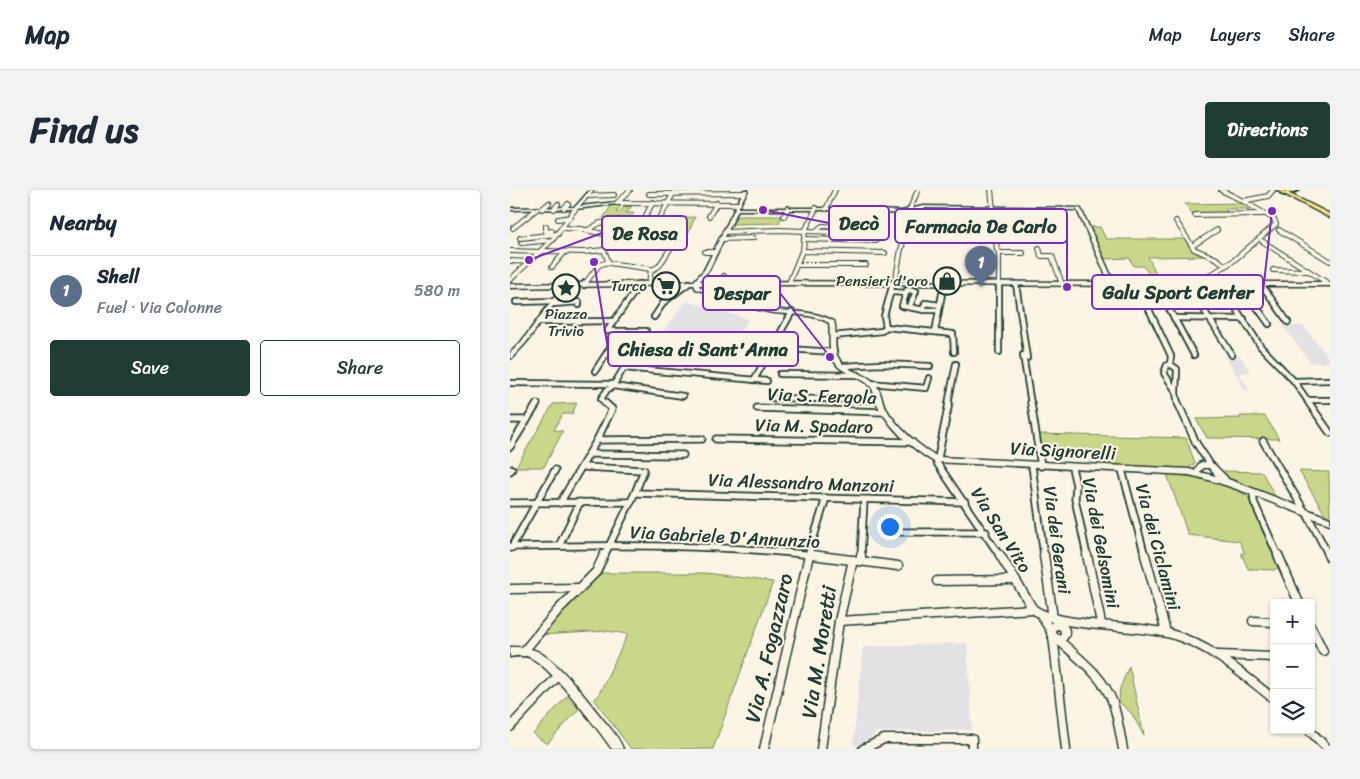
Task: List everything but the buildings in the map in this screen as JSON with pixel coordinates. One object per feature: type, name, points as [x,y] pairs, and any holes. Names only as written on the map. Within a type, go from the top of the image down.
[{"type":"highway","points":[[1288,192],[1297,200]]},
{"type":"main road","points":[[1297,200],[1330,216]]},
{"type":"street","points":[[510,280],[553,240],[576,208],[592,190]]},
{"type":"street","points":[[617,203],[630,190]]},
{"type":"street","points":[[826,209],[834,190]]},
{"type":"street","points":[[886,327],[884,316],[892,292],[911,210],[918,190]]},
{"type":"street","points":[[991,190],[995,237],[999,253],[999,352]]},
{"type":"street","points":[[1196,284],[1226,266],[1260,240],[1277,223],[1244,201],[1221,190]]},
{"type":"street","points":[[1244,201],[1266,197],[1273,190]]},
{"type":"street","points":[[642,202],[650,192],[746,191],[706,270],[696,283]]},
{"type":"street","points":[[660,218],[674,192]]},
{"type":"street","points":[[587,196],[614,196]]},
{"type":"street","points":[[510,209],[539,209],[556,206],[576,208],[617,203],[653,202],[717,203],[737,208],[816,208],[900,213],[930,207],[1079,209],[1112,284]]},
{"type":"street","points":[[644,219],[653,202]]},
{"type":"street","points":[[513,228],[548,203]]},
{"type":"street","points":[[709,216],[717,203]]},
{"type":"street","points":[[784,216],[788,208]]},
{"type":"street","points":[[789,283],[802,250],[805,231],[816,208]]},
{"type":"street","points":[[816,231],[822,226],[844,227],[852,211]]},
{"type":"street","points":[[1195,215],[1264,214]]},
{"type":"street","points":[[558,219],[571,217]]},
{"type":"street","points":[[1176,221],[1196,251],[1217,259],[1226,266]]},
{"type":"street","points":[[588,230],[600,224],[613,222]]},
{"type":"street","points":[[994,224],[1041,225]]},
{"type":"street","points":[[546,226],[546,232],[588,230],[608,235],[606,240],[609,242],[604,250]]},
{"type":"street","points":[[995,230],[1039,232]]},
{"type":"street","points":[[1192,246],[1217,230]]},
{"type":"street","points":[[1279,230],[1330,261]]},
{"type":"street","points":[[553,240],[520,240],[561,231]]},
{"type":"street","points":[[724,232],[833,232]]},
{"type":"street","points":[[649,283],[651,271],[659,266],[679,235]]},
{"type":"street","points":[[995,237],[1059,239]]},
{"type":"street","points":[[722,238],[753,238]]},
{"type":"street","points":[[804,239],[876,241]]},
{"type":"street","points":[[1260,240],[1329,284]]},
{"type":"street","points":[[1039,248],[1041,256],[1052,256],[1062,284]]},
{"type":"street","points":[[510,251],[564,252],[604,250]]},
{"type":"street","points":[[604,250],[608,262]]},
{"type":"street","points":[[802,250],[885,253]]},
{"type":"street","points":[[552,267],[564,252]]},
{"type":"street","points":[[705,252],[715,252]]},
{"type":"street","points":[[999,253],[1023,253]]},
{"type":"street","points":[[510,261],[530,262]]},
{"type":"street","points":[[584,285],[599,265],[608,262],[647,267],[651,271]]},
{"type":"street","points":[[797,265],[866,265]]},
{"type":"street","points":[[1274,270],[1308,271]]},
{"type":"street","points":[[720,283],[724,276]]},
{"type":"street","points":[[615,284],[619,279]]},
{"type":"street","points":[[510,286],[640,284],[669,280],[689,283],[1329,284]]},
{"type":"street","points":[[654,317],[664,302],[689,283]]},
{"type":"street","points":[[696,283],[698,288],[729,299],[770,310],[814,313],[832,322],[834,352],[837,361],[870,383],[885,412],[912,442],[937,460],[956,364]]},
{"type":"street","points":[[935,332],[944,283]]},
{"type":"street","points":[[640,284],[607,330],[646,331]]},
{"type":"street","points":[[1016,284],[1027,361]]},
{"type":"street","points":[[1137,284],[1171,356],[1170,364],[1167,365],[1164,373],[1176,390]]},
{"type":"street","points":[[1156,284],[1194,355]]},
{"type":"street","points":[[1188,284],[1232,355]]},
{"type":"street","points":[[1220,284],[1268,356],[1280,365],[1294,381],[1330,433]]},
{"type":"street","points":[[1240,284],[1269,324]]},
{"type":"street","points":[[1261,284],[1288,322]]},
{"type":"street","points":[[510,357],[523,344],[566,286]]},
{"type":"street","points":[[910,306],[916,291],[907,290],[902,306],[923,310],[924,304],[939,307]]},
{"type":"street","points":[[892,292],[906,293]]},
{"type":"street","points":[[516,302],[579,302],[579,305]]},
{"type":"street","points":[[754,380],[792,312]]},
{"type":"street","points":[[1174,318],[1244,319]]},
{"type":"street","points":[[539,322],[614,321]]},
{"type":"street","points":[[560,503],[582,468],[612,409],[611,406],[601,402],[601,399],[613,385],[650,325]]},
{"type":"street","points":[[833,336],[882,331],[886,327]]},
{"type":"street","points":[[886,327],[953,334],[954,352]]},
{"type":"street","points":[[595,371],[621,330]]},
{"type":"street","points":[[788,349],[834,352]]},
{"type":"street","points":[[1023,355],[1041,466]]},
{"type":"street","points":[[843,366],[886,364],[930,366]]},
{"type":"street","points":[[1170,364],[1177,369],[1176,390],[1179,406],[1202,467],[1252,493],[1306,514],[1330,521]]},
{"type":"street","points":[[624,368],[767,381]]},
{"type":"street","points":[[780,374],[858,375]]},
{"type":"street","points":[[870,383],[926,388],[929,378]]},
{"type":"street","points":[[1294,381],[1330,380]]},
{"type":"street","points":[[510,383],[613,385],[684,396]]},
{"type":"street","points":[[772,398],[879,400]]},
{"type":"street","points":[[1307,400],[1330,400]]},
{"type":"street","points":[[510,447],[537,404]]},
{"type":"street","name":"Via S. Fergola","points":[[757,408],[885,412]]},
{"type":"street","points":[[510,420],[527,420]]},
{"type":"street","points":[[597,440],[702,439]]},
{"type":"street","name":"Via M. Spadaro","points":[[716,440],[912,442]]},
{"type":"street","points":[[1263,441],[1330,558]]},
{"type":"street","points":[[589,454],[683,455]]},
{"type":"street","name":"Via Signorelli","points":[[937,460],[1072,468],[1189,472],[1202,467]]},
{"type":"street","name":"Via San Vito","points":[[937,460],[986,532],[1033,609],[1058,628]]},
{"type":"street","name":"Via dei Gerani","points":[[1032,466],[1058,628],[1066,749]]},
{"type":"street","points":[[1202,467],[1211,466],[1215,475]]},
{"type":"street","points":[[510,660],[596,572],[631,502],[644,470],[582,468]]},
{"type":"street","name":"Via dei Gelsomini","points":[[1072,468],[1076,485],[1075,499],[1101,623]]},
{"type":"street","points":[[511,548],[555,470]]},
{"type":"street","name":"Via dei Ciclamini","points":[[1122,470],[1166,632]]},
{"type":"street","name":"Via Alessandro Manzoni","points":[[635,493],[966,502]]},
{"type":"street","points":[[1252,493],[1254,502],[1297,599]]},
{"type":"street","name":"Via A. Fogazzaro","points":[[764,749],[808,554],[826,498]]},
{"type":"street","name":"Via M. Moretti","points":[[821,749],[839,621],[857,561],[864,500]]},
{"type":"street","points":[[559,546],[580,502]]},
{"type":"street","points":[[510,503],[631,502]]},
{"type":"street","points":[[888,532],[986,532]]},
{"type":"street","name":"Via Gabriele D'Annunzio","points":[[511,548],[559,546],[753,549],[898,566]]},
{"type":"street","points":[[937,581],[1014,580]]},
{"type":"street","points":[[510,590],[579,588]]},
{"type":"street","points":[[839,621],[1033,609]]},
{"type":"street","name":"Via San Vito","points":[[1041,615],[1058,628]]},
{"type":"street","points":[[1253,621],[1270,622]]},
{"type":"street","name":"Via San Vito","points":[[1058,628],[1079,622],[1146,628],[1166,632],[1197,643],[1219,655],[1270,696]]},
{"type":"street","points":[[1058,628],[1067,648],[1109,693],[1114,706],[1123,749]]},
{"type":"street","points":[[1315,635],[1323,651]]},
{"type":"street","points":[[517,652],[539,658],[558,676],[585,706],[618,749]]},
{"type":"street","points":[[1219,655],[1270,656]]},
{"type":"street","points":[[510,727],[558,676]]},
{"type":"street","points":[[1313,734],[1328,749]]},
{"type":"street","points":[[863,749],[884,738],[972,738],[972,749]]},
{"type":"shaded area","points":[[948,208],[990,210],[990,234],[945,232]]},
{"type":"shaded area","points":[[686,301],[749,319],[724,355],[653,345]]},
{"type":"shaded area","points":[[1283,326],[1303,326],[1330,359],[1330,362],[1311,363]]},
{"type":"shaded area","points":[[1225,356],[1240,356],[1250,372],[1239,373],[1249,390],[1245,390]]},
{"type":"shaded area","points":[[967,643],[972,730],[877,732],[864,745],[853,745],[863,647]]},
{"type":"green space","points":[[623,203],[616,212],[619,212],[624,207],[632,206],[626,213],[634,213],[631,217],[603,218],[611,206]]},
{"type":"green space","points":[[1244,203],[1255,209],[1225,209],[1229,214],[1193,215],[1185,204]]},
{"type":"green space","points":[[736,216],[782,216],[779,223],[732,224]]},
{"type":"green space","points":[[695,217],[689,232],[672,232],[674,227],[665,227],[662,232],[666,233],[665,235],[632,238],[632,235],[621,236],[631,220]]},
{"type":"green space","points":[[1090,227],[1100,227],[1106,239],[1185,239],[1192,249],[1209,256],[1148,257],[1157,275],[1150,275],[1143,266],[1134,266],[1129,258],[1105,259]]},
{"type":"green space","points":[[577,403],[572,414],[563,414],[554,430],[563,431],[544,467],[516,467],[553,404]]},
{"type":"green space","points":[[1240,416],[1265,416],[1279,439],[1207,438],[1196,419],[1241,418]]},
{"type":"green space","points":[[1039,434],[1186,438],[1195,463],[1188,469],[1106,465],[1103,452],[1042,451]]},
{"type":"green space","points":[[1223,471],[1262,472],[1277,500],[1232,481],[1222,473]]},
{"type":"green space","points":[[1299,471],[1329,472],[1330,518],[1326,516]]},
{"type":"green space","points":[[1167,474],[1221,483],[1249,498],[1279,567],[1274,570],[1248,569],[1241,553],[1245,553],[1239,541],[1188,535]]},
{"type":"green space","points":[[600,573],[706,573],[773,582],[713,749],[631,749],[594,699],[598,696],[628,634],[607,631],[541,635],[581,589]]},
{"type":"green space","points":[[1129,666],[1144,736],[1132,714],[1119,702],[1120,688]]},
{"type":"green space","points":[[567,696],[579,709],[547,744],[533,734]]},
{"type":"place","name":"Decò","points":[[763,210]]},
{"type":"place","name":"Galu Sport Center","points":[[1272,211]]},
{"type":"place","name":"De Rosa","points":[[529,260]]},
{"type":"place","name":"Chiesa di Sant'Anna","points":[[594,262]]},
{"type":"place","name":"Pensieri d'oro","points":[[947,281]]},
{"type":"place","name":"Turco","points":[[666,286]]},
{"type":"place","name":"Shell","points":[[981,287]]},
{"type":"place","name":"Farmacia De Carlo","points":[[1067,287]]},
{"type":"place","name":"Piazza Trivio","points":[[566,288]]},
{"type":"place","name":"Despar","points":[[830,357]]}]
